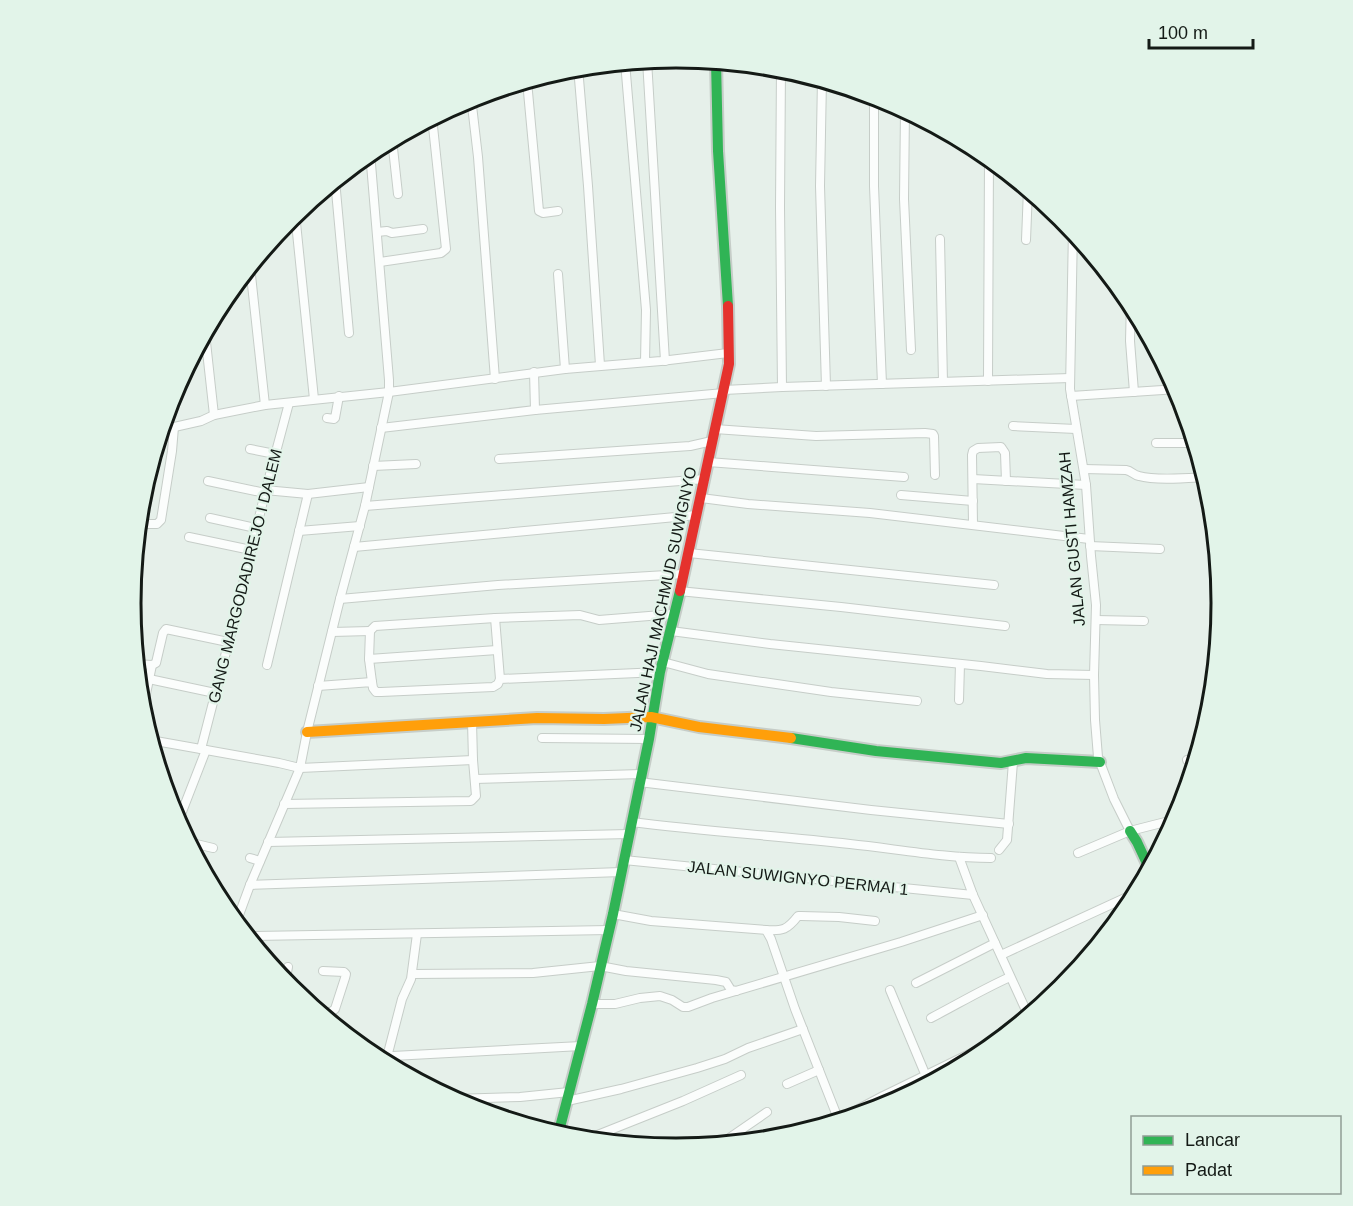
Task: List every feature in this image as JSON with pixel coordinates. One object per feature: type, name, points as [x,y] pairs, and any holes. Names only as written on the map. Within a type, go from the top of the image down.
[{"type":"street","points":[[648,69],[665,361]]},
{"type":"street","name":"JALAN HAJI MACHMUD SUWIGNYO","points":[[561,1125],[613,914],[630,822],[649,739],[661,667],[689,553],[729,364],[729,314],[718,151],[716,69]]},
{"type":"street","points":[[626,70],[646,310],[645,362]]},
{"type":"street","points":[[579,77],[600,365]]},
{"type":"street","points":[[781,78],[782,387]]},
{"type":"street","points":[[822,88],[820,186],[825,386]]},
{"type":"street","points":[[528,89],[538,209],[541,213],[558,211]]},
{"type":"street","points":[[874,105],[874,186],[882,384]]},
{"type":"street","points":[[472,108],[495,379]]},
{"type":"street","points":[[905,119],[904,199],[910,350]]},
{"type":"street","points":[[380,262],[441,253],[446,249],[433,127]]},
{"type":"street","points":[[393,149],[398,194]]},
{"type":"street","points":[[240,913],[300,768],[318,686],[365,506],[389,392],[371,164]]},
{"type":"street","points":[[988,381],[989,169]]},
{"type":"street","points":[[336,190],[349,333]]},
{"type":"street","points":[[1026,240],[1028,198]]},
{"type":"street","points":[[296,226],[314,399]]},
{"type":"street","points":[[377,232],[392,233],[423,229]]},
{"type":"street","points":[[940,239],[943,382]]},
{"type":"street","name":"JALAN GUSTI HAMZAH","points":[[1073,243],[1070,378],[1086,485],[1096,605],[1094,675],[1098,757],[1110,790],[1146,861]]},
{"type":"street","points":[[558,274],[565,369]]},
{"type":"street","points":[[251,278],[265,405]]},
{"type":"street","points":[[1130,319],[1134,392]]},
{"type":"street","points":[[207,347],[214,415]]},
{"type":"street","points":[[170,428],[201,421],[214,415],[265,405],[495,379],[534,372],[665,361],[728,353]]},
{"type":"street","points":[[534,372],[535,410]]},
{"type":"street","points":[[381,428],[724,391],[782,387],[1070,378]]},
{"type":"street","points":[[1071,396],[1167,390]]},
{"type":"street","points":[[327,418],[335,418],[339,396]]},
{"type":"street","name":"GANG MARGODADIREJO I DALEM","points":[[182,809],[203,750],[215,693],[289,403]]},
{"type":"street","points":[[1013,426],[1076,429]]},
{"type":"street","points":[[147,524],[157,524],[161,520],[174,427]]},
{"type":"street","points":[[715,429],[816,436],[933,434],[935,475]]},
{"type":"street","points":[[499,459],[690,446],[712,441]]},
{"type":"street","points":[[1156,443],[1188,443]]},
{"type":"street","points":[[973,524],[973,450],[1001,447],[1005,453],[1006,481]]},
{"type":"street","points":[[250,449],[275,454]]},
{"type":"street","points":[[708,462],[904,477]]},
{"type":"street","points":[[373,466],[416,464]]},
{"type":"street","points":[[1084,469],[1126,470],[1141,477],[1197,477]]},
{"type":"street","points":[[365,506],[705,479]]},
{"type":"street","points":[[973,479],[1086,485]]},
{"type":"street","points":[[208,481],[265,492],[308,494],[369,487]]},
{"type":"street","points":[[267,665],[308,494]]},
{"type":"street","points":[[901,495],[973,501]]},
{"type":"street","points":[[701,498],[973,524],[1090,542],[1160,549]]},
{"type":"street","points":[[354,547],[697,514]]},
{"type":"street","points":[[210,518],[256,528]]},
{"type":"street","points":[[299,531],[360,526]]},
{"type":"street","points":[[189,537],[251,550]]},
{"type":"street","points":[[689,553],[994,585]]},
{"type":"street","points":[[340,599],[498,585],[683,574]]},
{"type":"street","points":[[679,591],[1005,626]]},
{"type":"street","points":[[495,618],[500,680],[493,687],[381,692],[376,692],[373,688],[369,658],[370,631],[375,626],[495,618],[580,615],[599,620],[674,614]]},
{"type":"street","points":[[1096,620],[1144,621]]},
{"type":"street","points":[[145,665],[156,663],[166,629],[228,642]]},
{"type":"street","points":[[332,632],[370,631]]},
{"type":"street","points":[[671,631],[1047,674],[1094,675]]},
{"type":"street","points":[[369,658],[497,650]]},
{"type":"street","points":[[959,700],[960,664]]},
{"type":"street","points":[[148,687],[152,665]]},
{"type":"street","points":[[500,680],[661,667],[831,692],[917,701]]},
{"type":"street","points":[[150,679],[215,693]]},
{"type":"street","points":[[318,686],[372,682]]},
{"type":"street","points":[[307,732],[537,718],[651,717],[699,727],[876,751],[1001,763],[1026,758],[1100,762]]},
{"type":"street","points":[[284,804],[471,801],[476,796],[472,760],[472,722]]},
{"type":"street","points":[[542,738],[649,739]]},
{"type":"street","points":[[159,742],[300,768],[472,760]]},
{"type":"street","points":[[999,850],[1007,840],[1013,762]]},
{"type":"street","points":[[475,779],[640,778],[871,810],[1009,824]]},
{"type":"street","points":[[630,822],[959,857],[991,858]]},
{"type":"street","points":[[1078,853],[1130,831],[1165,822]]},
{"type":"street","points":[[268,842],[628,834]]},
{"type":"street","points":[[198,845],[213,848]]},
{"type":"street","points":[[959,857],[973,894],[1026,1010]]},
{"type":"street","points":[[250,858],[260,861]]},
{"type":"street","name":"JALAN SUWIGNYO PERMAI 1","points":[[624,860],[973,894]]},
{"type":"street","points":[[250,885],[621,872]]},
{"type":"street","points":[[1001,955],[1123,899]]},
{"type":"street","points":[[613,914],[651,921],[765,930],[787,928],[798,916],[875,921]]},
{"type":"street","points":[[592,1004],[615,1004],[660,996],[683,1007],[688,1007],[983,915]]},
{"type":"street","points":[[258,936],[609,930]]},
{"type":"street","points":[[765,930],[771,939],[834,1115]]},
{"type":"street","points":[[388,1054],[402,999],[412,974],[417,934]]},
{"type":"street","points":[[916,983],[995,943]]},
{"type":"street","points":[[412,974],[533,973],[600,966],[626,971],[716,980],[726,982],[731,990],[737,991]]},
{"type":"street","points":[[323,971],[346,974],[335,1009],[331,1012]]},
{"type":"street","points":[[931,1018],[1010,976]]},
{"type":"street","points":[[890,990],[926,1076]]},
{"type":"street","points":[[473,1098],[568,1097],[621,1089],[725,1059],[748,1048],[803,1029]]},
{"type":"street","points":[[393,1057],[581,1046]]},
{"type":"street","points":[[900,1089],[944,1067]]},
{"type":"street","points":[[787,1084],[819,1070]]},
{"type":"street","points":[[602,1133],[741,1075]]},
{"type":"street","points":[[733,1135],[767,1112]]},
{"type":"traffic: fast","points":[[716,69],[718,151],[728,306]]},
{"type":"traffic: fast","points":[[561,1125],[613,914],[649,739],[660,672],[680,591]]},
{"type":"traffic: fast","points":[[791,738],[876,751],[1001,763],[1026,758],[1100,762]]},
{"type":"traffic: fast","points":[[1130,831],[1146,861]]},
{"type":"traffic: slow","points":[[307,732],[537,718],[651,717],[699,727],[791,738]]},
{"type":"traffic: jam","points":[[680,591],[729,364],[728,306]]}]
